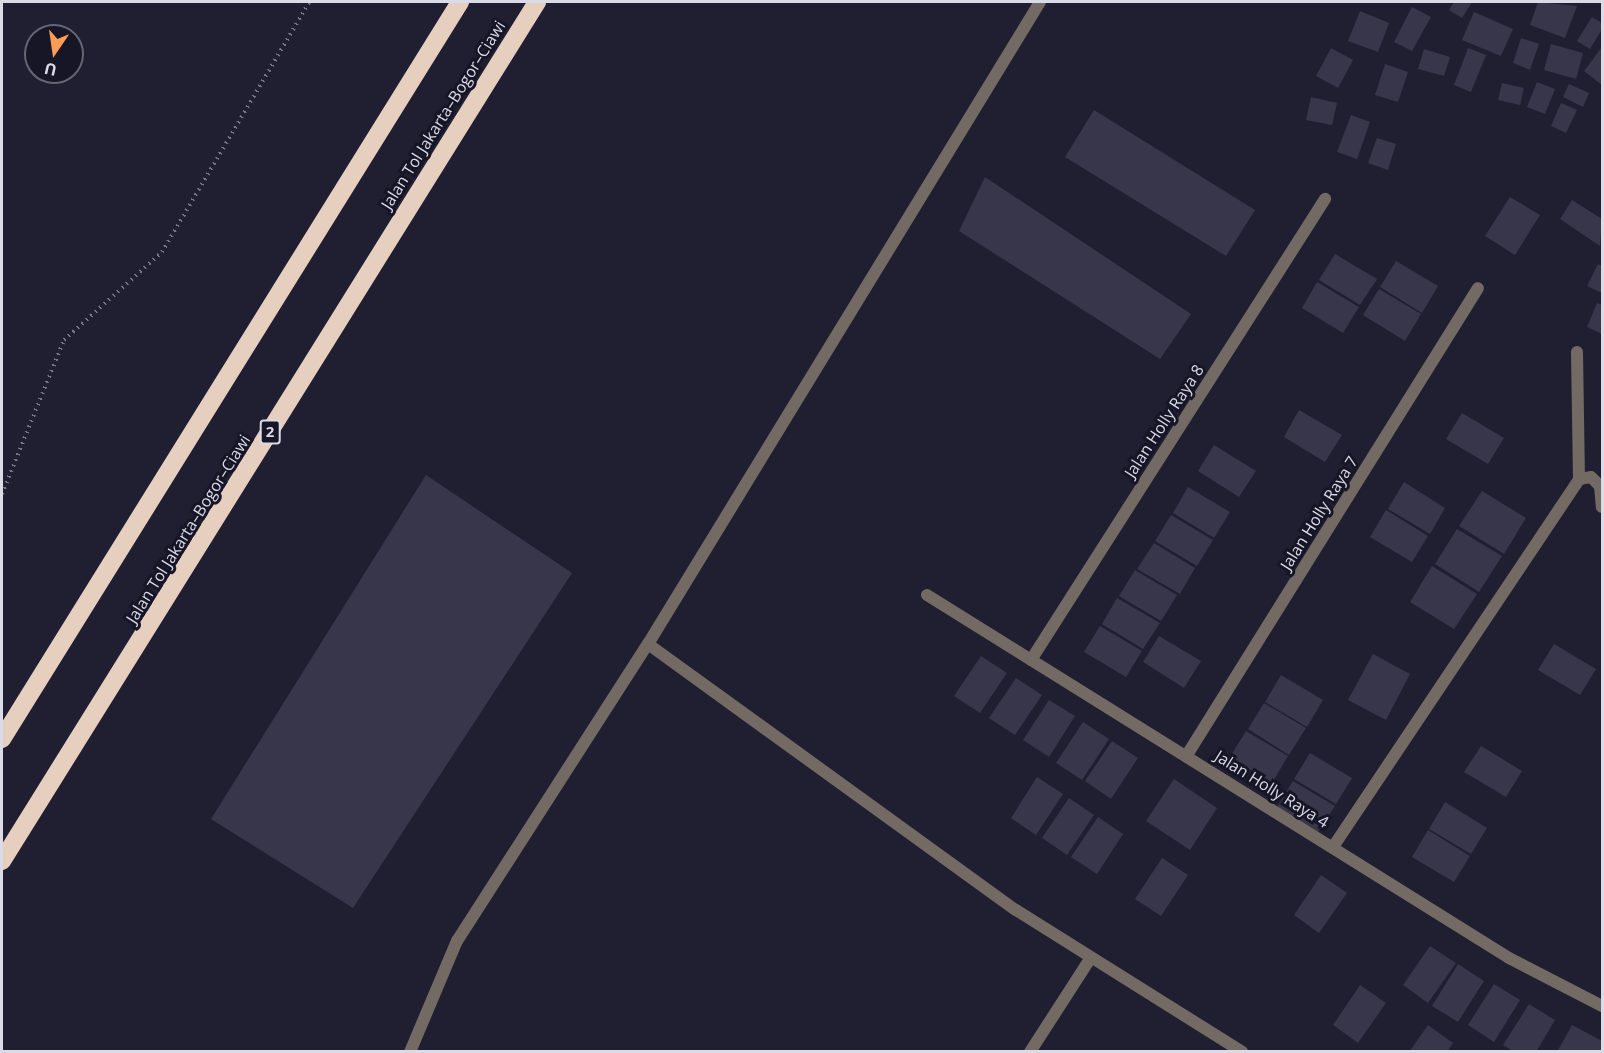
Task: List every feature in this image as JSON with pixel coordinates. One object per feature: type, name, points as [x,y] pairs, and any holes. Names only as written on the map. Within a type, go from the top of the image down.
[{"type":"highway","points":[[2,739],[460,2]]},
{"type":"highway","name":"Jalan Tol Jakarta–Bogor–Ciawi","points":[[2,861],[537,2]]},
{"type":"street","points":[[410,1052],[457,941],[648,644],[1040,2]]},
{"type":"street","name":"Jalan Holly Raya 8","points":[[1031,660],[1325,200]]},
{"type":"street","name":"Jalan Holly Raya 7","points":[[1187,755],[1478,288]]},
{"type":"street","points":[[1333,848],[1580,479],[1577,352]]},
{"type":"street","points":[[1580,479],[1591,477],[1600,486],[1602,507]]},
{"type":"street","name":"Jalan Holly Raya 4","points":[[927,595],[1187,755],[1509,958],[1602,1006]]},
{"type":"street","points":[[648,644],[1090,959],[1242,1052]]},
{"type":"street","points":[[1030,1052],[1090,959]]},
{"type":"path","points":[[2,494],[64,340],[162,252],[309,2]]},
{"type":"building","points":[[1454,2],[1472,2],[1462,18],[1449,10]]},
{"type":"building","points":[[1538,2],[1577,6],[1565,38],[1530,25]]},
{"type":"building","points":[[1412,7],[1431,17],[1412,51],[1394,42]]},
{"type":"building","points":[[1360,11],[1389,23],[1378,52],[1348,41]]},
{"type":"building","points":[[1474,12],[1513,29],[1501,56],[1462,40]]},
{"type":"building","points":[[1592,17],[1602,23],[1602,29],[1590,49],[1577,41]]},
{"type":"building","points":[[1521,38],[1539,44],[1530,70],[1513,63]]},
{"type":"building","points":[[1551,44],[1583,53],[1576,79],[1544,70]]},
{"type":"building","points":[[1602,47],[1602,85],[1584,71]]},
{"type":"building","points":[[1331,48],[1353,60],[1338,88],[1316,76]]},
{"type":"building","points":[[1468,48],[1486,55],[1471,92],[1454,85]]},
{"type":"building","points":[[1424,49],[1450,57],[1444,76],[1418,69]]},
{"type":"building","points":[[1385,64],[1408,72],[1398,102],[1375,95]]},
{"type":"building","points":[[1537,82],[1555,89],[1545,114],[1527,107]]},
{"type":"building","points":[[1502,83],[1524,88],[1520,105],[1498,100]]},
{"type":"building","points":[[1569,84],[1589,93],[1583,107],[1563,97]]},
{"type":"building","points":[[1311,97],[1337,103],[1332,125],[1306,120]]},
{"type":"building","points":[[1561,103],[1577,110],[1566,133],[1551,126]]},
{"type":"building","points":[[1094,110],[1255,210],[1226,256],[1065,157]]},
{"type":"building","points":[[1351,115],[1370,122],[1357,159],[1337,152]]},
{"type":"building","points":[[1377,138],[1396,144],[1388,170],[1368,163]]},
{"type":"building","points":[[985,177],[1191,314],[1160,359],[959,231]]},
{"type":"building","points":[[1510,197],[1540,215],[1515,255],[1485,236]]},
{"type":"building","points":[[1572,200],[1602,219],[1600,246],[1560,219]]},
{"type":"building","points":[[1335,254],[1377,279],[1360,305],[1319,280]]},
{"type":"building","points":[[1396,261],[1438,286],[1422,313],[1380,287]]},
{"type":"building","points":[[1598,264],[1602,266],[1602,293],[1587,286]]},
{"type":"building","points":[[1317,282],[1359,307],[1343,333],[1302,308]]},
{"type":"building","points":[[1379,289],[1421,314],[1405,341],[1363,315]]},
{"type":"building","points":[[1597,303],[1602,305],[1602,334],[1587,327]]},
{"type":"building","points":[[1299,410],[1342,435],[1325,462],[1284,437]]},
{"type":"building","points":[[1462,413],[1504,438],[1488,464],[1446,439]]},
{"type":"building","points":[[1214,445],[1256,471],[1239,497],[1198,471]]},
{"type":"building","points":[[426,475],[572,573],[353,908],[211,819]]},
{"type":"building","points":[[1404,482],[1445,508],[1430,534],[1388,509]]},
{"type":"building","points":[[1188,487],[1230,512],[1214,538],[1173,513]]},
{"type":"building","points":[[1482,491],[1526,518],[1504,554],[1459,526]]},
{"type":"building","points":[[1386,510],[1428,536],[1412,562],[1370,537]]},
{"type":"building","points":[[1171,515],[1213,540],[1197,566],[1155,541]]},
{"type":"building","points":[[1457,529],[1502,556],[1479,592],[1435,564]]},
{"type":"building","points":[[1154,543],[1195,568],[1180,594],[1137,569]]},
{"type":"building","points":[[1432,566],[1477,594],[1454,629],[1410,602]]},
{"type":"building","points":[[1135,570],[1177,595],[1161,621],[1119,596]]},
{"type":"building","points":[[1117,598],[1160,623],[1143,649],[1102,624]]},
{"type":"building","points":[[1100,626],[1142,651],[1126,677],[1084,652]]},
{"type":"building","points":[[1159,636],[1201,661],[1184,688],[1143,662]]},
{"type":"building","points":[[1554,644],[1596,669],[1580,695],[1538,670]]},
{"type":"building","points":[[1373,654],[1410,674],[1386,720],[1348,700]]},
{"type":"building","points":[[981,656],[1007,673],[980,713],[954,696]]},
{"type":"building","points":[[1281,675],[1323,700],[1307,727],[1265,702]]},
{"type":"building","points":[[1016,678],[1042,695],[1015,735],[989,718]]},
{"type":"building","points":[[1049,700],[1075,716],[1049,757],[1023,740]]},
{"type":"building","points":[[1264,703],[1306,728],[1289,755],[1248,729]]},
{"type":"building","points":[[1083,722],[1109,739],[1082,780],[1056,763]]},
{"type":"building","points":[[1246,731],[1288,756],[1272,783],[1230,757]]},
{"type":"building","points":[[1112,741],[1138,758],[1111,799],[1085,781]]},
{"type":"building","points":[[1481,746],[1522,771],[1506,797],[1464,772]]},
{"type":"building","points":[[1310,753],[1352,778],[1336,804],[1294,779]]},
{"type":"building","points":[[1037,777],[1063,794],[1036,835],[1011,818]]},
{"type":"building","points":[[1174,779],[1217,808],[1190,850],[1146,821]]},
{"type":"building","points":[[1293,781],[1335,806],[1318,832],[1277,807]]},
{"type":"building","points":[[1069,798],[1094,815],[1067,855],[1042,838]]},
{"type":"building","points":[[1445,802],[1487,828],[1471,854],[1429,829]]},
{"type":"building","points":[[1098,817],[1123,834],[1097,874],[1071,857]]},
{"type":"building","points":[[1428,830],[1470,856],[1454,882],[1412,857]]},
{"type":"building","points":[[1162,858],[1188,875],[1161,916],[1135,899]]},
{"type":"building","points":[[1321,875],[1347,893],[1319,933],[1294,915]]},
{"type":"building","points":[[1430,946],[1456,963],[1428,1003],[1403,985]]},
{"type":"building","points":[[1458,964],[1484,981],[1458,1022],[1432,1006]]},
{"type":"building","points":[[1494,984],[1520,1000],[1494,1042],[1468,1025]]},
{"type":"building","points":[[1360,985],[1386,1003],[1358,1043],[1333,1025]]},
{"type":"building","points":[[1529,1004],[1555,1020],[1536,1052],[1514,1052],[1503,1045]]},
{"type":"building","points":[[1428,1025],[1453,1043],[1447,1052],[1409,1052]]},
{"type":"building","points":[[1572,1025],[1602,1041],[1602,1052],[1557,1052]]}]
